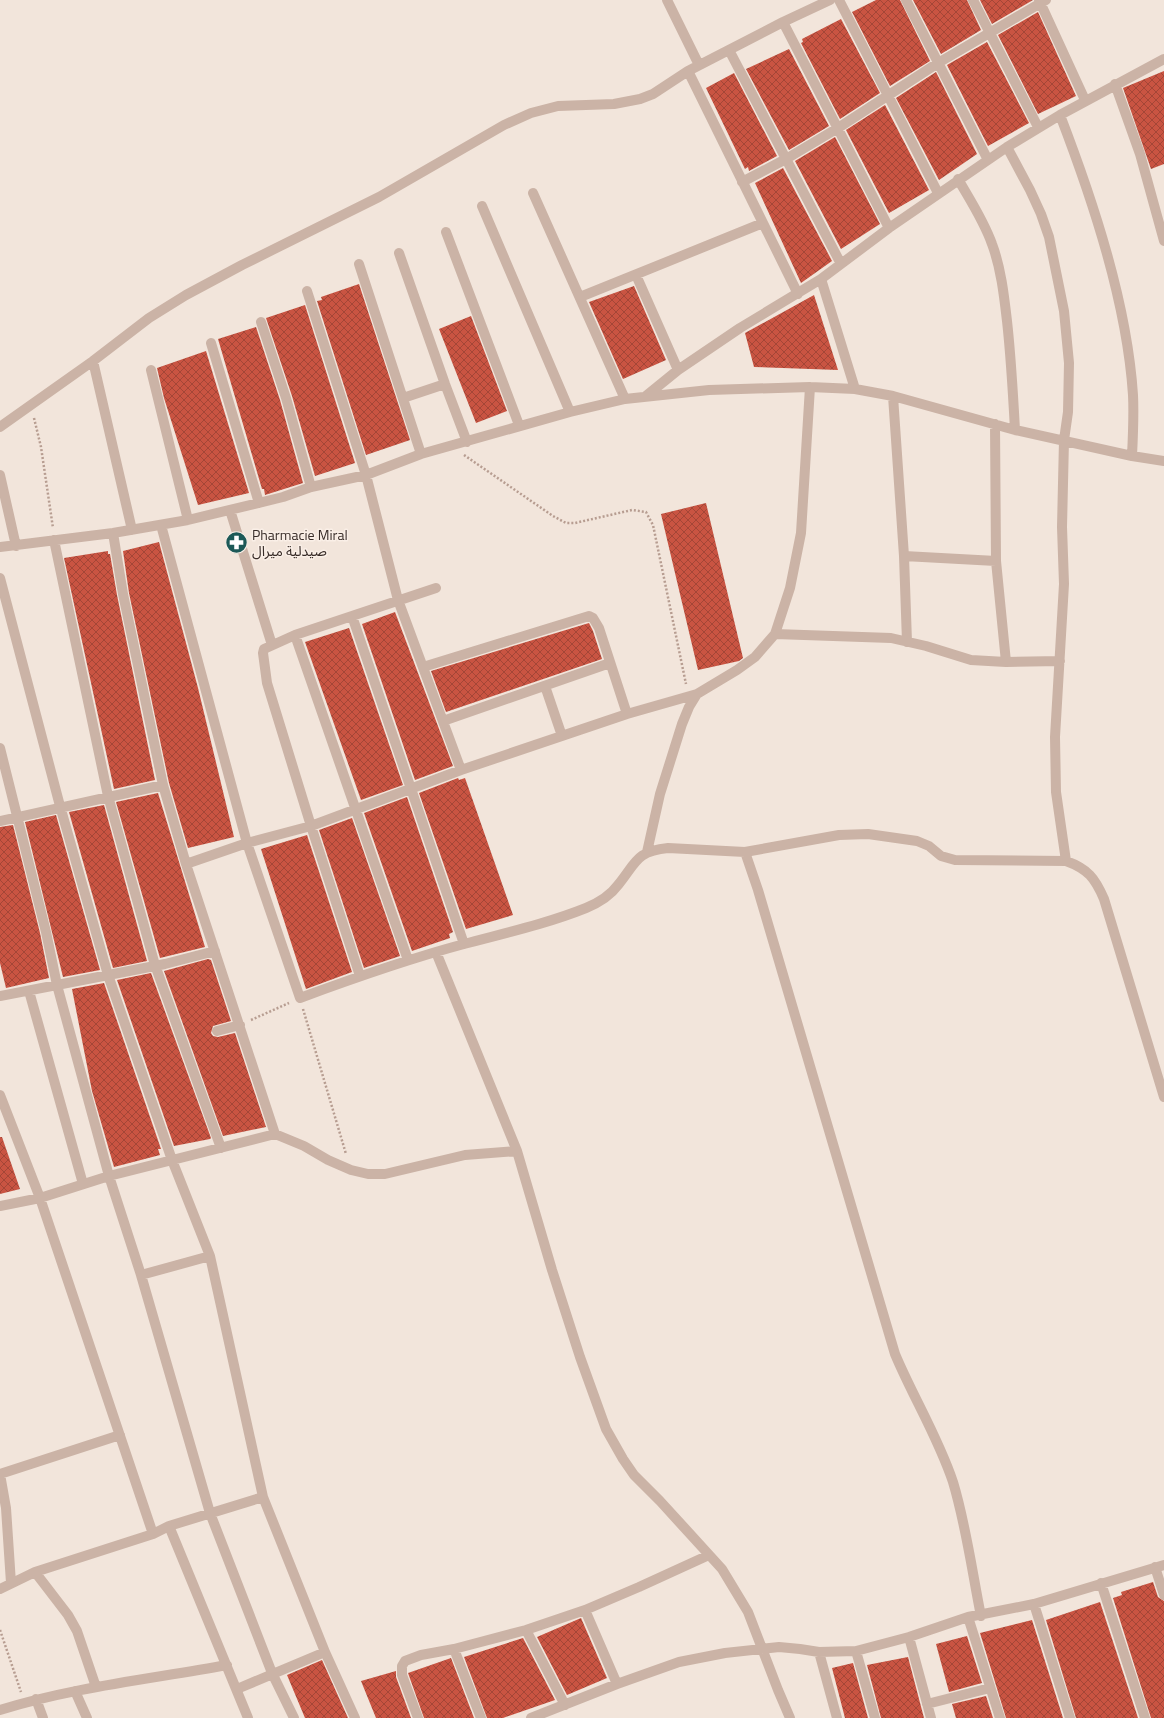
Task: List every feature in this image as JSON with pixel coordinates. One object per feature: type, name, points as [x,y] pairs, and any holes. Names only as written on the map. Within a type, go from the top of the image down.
[{"type":"street","points":[[667,0],[699,65]]},
{"type":"street","points":[[0,427],[93,361],[148,318],[186,295],[379,196],[504,125],[531,113],[558,106],[614,104],[640,99],[653,94],[699,65],[830,0]]},
{"type":"street","points":[[839,0],[938,193]]},
{"type":"street","points":[[906,0],[988,160]]},
{"type":"street","points":[[973,0],[1038,127]]},
{"type":"street","points":[[742,182],[786,159],[838,128],[938,62],[1042,1],[1085,100]]},
{"type":"street","points":[[783,22],[889,228]]},
{"type":"street","points":[[729,50],[841,264]]},
{"type":"street","points":[[646,396],[678,370],[740,328],[821,279],[938,193],[1007,147],[1060,114],[1164,59]]},
{"type":"street","points":[[688,71],[798,294]]},
{"type":"street","points":[[1115,84],[1140,154],[1164,241]]},
{"type":"street","points":[[1060,114],[1084,178],[1112,277],[1124,328],[1133,396],[1132,456]]},
{"type":"street","points":[[1007,147],[1041,214],[1049,237],[1064,312],[1069,363],[1068,405],[1064,440],[1062,527],[1064,584],[1055,737],[1056,792],[1066,861]]},
{"type":"street","points":[[958,179],[977,212],[992,243],[998,267],[1005,301],[1012,366],[1015,430]]},
{"type":"street","points":[[533,193],[625,399]]},
{"type":"street","points":[[482,206],[570,412]]},
{"type":"street","points":[[580,297],[763,223]]},
{"type":"street","points":[[446,232],[519,425]]},
{"type":"street","points":[[399,253],[444,384],[467,442]]},
{"type":"street","points":[[359,264],[421,454]]},
{"type":"street","points":[[636,274],[678,370]]},
{"type":"street","points":[[821,279],[855,389]]},
{"type":"street","points":[[307,291],[366,475],[398,600],[461,770]]},
{"type":"street","points":[[260,322],[286,398],[311,487]]},
{"type":"street","points":[[211,343],[260,503]]},
{"type":"street","points":[[93,361],[132,530]]},
{"type":"street","points":[[151,370],[188,520]]},
{"type":"street","points":[[403,398],[444,384]]},
{"type":"street","points":[[0,547],[112,533],[188,520],[260,503],[311,487],[366,475],[421,454],[467,442],[519,425],[570,412],[625,399],[709,390],[810,387],[855,389],[893,396],[1015,430],[1132,456],[1164,461]]},
{"type":"street","points":[[186,864],[247,843],[311,826],[461,770],[627,714],[693,695],[755,658],[776,634],[790,588],[801,533],[810,387]]},
{"type":"street","points":[[893,396],[904,556],[907,642]]},
{"type":"street","points":[[995,424],[996,561],[1006,662]]},
{"type":"street","points":[[0,475],[16,546]]},
{"type":"street","points":[[230,510],[272,645]]},
{"type":"street","points":[[161,525],[247,843],[300,998],[408,960],[528,928],[598,902],[609,895],[640,856],[646,852],[656,849],[668,848],[745,852],[831,836],[868,834],[917,841],[942,856],[955,860],[1066,861],[1078,866],[1092,877],[1104,899],[1164,1097]]},
{"type":"street","points":[[112,533],[123,594],[163,784],[186,864],[275,1134]]},
{"type":"street","points":[[54,540],[108,796],[155,965],[221,1148]]},
{"type":"street","points":[[904,556],[996,561]]},
{"type":"street","points":[[0,578],[60,806],[108,974],[172,1160],[210,1256],[263,1497],[325,1652],[355,1718]]},
{"type":"street","points":[[360,976],[311,826],[267,683],[263,653],[264,649],[296,635],[436,588]]},
{"type":"street","points":[[352,616],[464,944]]},
{"type":"street","points":[[423,667],[589,616],[593,618],[599,628],[627,714]]},
{"type":"street","points":[[776,634],[891,638],[971,660],[1006,662],[1060,661]]},
{"type":"street","points":[[296,635],[408,960]]},
{"type":"street","points":[[443,721],[610,663]]},
{"type":"street","points":[[545,686],[562,736]]},
{"type":"street","points":[[646,852],[660,794],[682,724],[693,695]]},
{"type":"street","points":[[0,748],[57,985],[109,1176],[141,1275],[210,1514],[272,1673],[294,1718]]},
{"type":"street","points":[[0,821],[60,806],[163,784]]},
{"type":"street","points":[[745,852],[758,890],[895,1354],[908,1386],[940,1448],[953,1482],[981,1616]]},
{"type":"street","points":[[0,996],[155,965],[215,951]]},
{"type":"street","points":[[436,952],[517,1151],[554,1277],[580,1357],[606,1429],[634,1475],[722,1570],[748,1612],[790,1718]]},
{"type":"street","points":[[29,991],[83,1184]]},
{"type":"street","points":[[217,1031],[240,1025]]},
{"type":"street","points":[[0,1095],[40,1198],[152,1534]]},
{"type":"street","points":[[0,1206],[40,1198],[109,1176],[275,1134],[304,1146],[328,1160],[350,1170],[368,1174],[385,1174],[465,1155],[517,1151]]},
{"type":"street","points":[[141,1275],[210,1256]]},
{"type":"street","points":[[11,1583],[6,1508],[0,1474],[120,1435]]},
{"type":"street","points":[[0,1589],[35,1572],[152,1534],[169,1526],[263,1497]]},
{"type":"street","points":[[169,1526],[237,1689],[246,1718]]},
{"type":"street","points":[[418,1718],[402,1675],[402,1666],[405,1661],[411,1658],[454,1649],[526,1630],[585,1610],[709,1555]]},
{"type":"street","points":[[530,1718],[617,1684],[679,1662],[725,1653],[763,1649],[791,1648],[819,1652],[856,1651],[909,1637],[968,1617],[981,1616],[1034,1604],[1160,1566],[1164,1595]]},
{"type":"street","points":[[35,1572],[59,1602],[77,1631],[96,1687]]},
{"type":"street","points":[[1101,1583],[1145,1718]]},
{"type":"street","points":[[1034,1604],[1070,1718]]},
{"type":"street","points":[[585,1610],[617,1684]]},
{"type":"street","points":[[968,1617],[1000,1718]]},
{"type":"street","points":[[526,1630],[565,1705]]},
{"type":"street","points":[[909,1637],[931,1718]]},
{"type":"street","points":[[454,1649],[481,1718]]},
{"type":"street","points":[[856,1651],[875,1718]]},
{"type":"street","points":[[237,1689],[325,1652]]},
{"type":"street","points":[[819,1652],[837,1718]]},
{"type":"street","points":[[0,1710],[36,1699],[96,1687],[227,1665]]},
{"type":"street","points":[[927,1704],[990,1688]]},
{"type":"street","points":[[76,1691],[87,1718]]},
{"type":"street","points":[[36,1699],[43,1718]]},
{"type":"path","points":[[31,405],[41,448],[54,540]]},
{"type":"path","points":[[451,446],[510,485],[553,516],[566,523],[574,523],[632,510],[646,512],[653,526],[658,545],[693,695]]},
{"type":"path","points":[[240,1025],[300,998],[350,1170]]},
{"type":"path","points":[[0,1630],[24,1702]]},
{"type":"building","points":[[876,0],[900,0],[930,61],[890,86],[852,12]]},
{"type":"building","points":[[913,0],[967,0],[981,30],[941,54]]},
{"type":"building","points":[[980,0],[1033,0],[992,24]]},
{"type":"building","points":[[1038,12],[1076,96],[1038,114],[998,35]]},
{"type":"building","points":[[841,19],[880,93],[840,119],[801,43],[803,42],[802,39]]},
{"type":"building","points":[[987,42],[1029,123],[988,146],[947,65]]},
{"type":"building","points":[[789,49],[829,126],[789,150],[746,69]]},
{"type":"building","points":[[1164,71],[1164,164],[1151,169],[1123,88]]},
{"type":"building","points":[[936,72],[977,154],[939,180],[896,98]]},
{"type":"building","points":[[734,73],[777,156],[749,171],[748,167],[745,169],[706,88]]},
{"type":"building","points":[[885,105],[929,190],[889,213],[846,130]]},
{"type":"building","points":[[835,137],[880,224],[841,249],[795,161]]},
{"type":"building","points":[[783,168],[832,261],[801,283],[755,183]]},
{"type":"building","points":[[359,284],[410,440],[366,455],[317,301],[322,300],[321,297]]},
{"type":"building","points":[[634,286],[666,360],[623,379],[589,302]]},
{"type":"building","points":[[814,295],[838,370],[754,367],[745,333]]},
{"type":"building","points":[[305,305],[355,463],[315,476],[292,396],[266,318]]},
{"type":"building","points":[[471,316],[507,411],[476,423],[439,329]]},
{"type":"building","points":[[256,327],[280,400],[303,483],[265,495],[218,339]]},
{"type":"building","points":[[206,351],[249,493],[198,505],[164,398],[157,368]]},
{"type":"building","points":[[706,503],[743,658],[739,661],[698,670],[661,514]]},
{"type":"building","points":[[159,542],[198,688],[234,837],[188,848],[169,783],[129,593],[123,551]]},
{"type":"building","points":[[108,551],[108,554],[110,554],[155,780],[114,789],[64,558]]},
{"type":"building","points":[[395,612],[453,766],[415,780],[362,624]]},
{"type":"building","points":[[589,623],[602,659],[446,712],[431,671]]},
{"type":"building","points":[[349,628],[403,785],[361,800],[305,642]]},
{"type":"building","points":[[458,778],[459,780],[465,778],[513,915],[466,929],[419,793]]},
{"type":"building","points":[[158,793],[205,947],[160,958],[116,802]]},
{"type":"building","points":[[407,797],[453,932],[449,934],[450,938],[412,951],[364,813]]},
{"type":"building","points":[[104,805],[147,961],[113,968],[69,812]]},
{"type":"building","points":[[56,815],[100,970],[63,977],[25,822]]},
{"type":"building","points":[[352,818],[400,956],[364,968],[319,830]]},
{"type":"building","points":[[13,825],[40,933],[49,978],[6,988],[0,963],[0,827]]},
{"type":"building","points":[[307,835],[352,972],[306,989],[261,849]]},
{"type":"building","points":[[208,959],[211,960],[231,1021],[213,1026],[211,1033],[213,1036],[218,1037],[235,1033],[266,1127],[223,1136],[164,971]]},
{"type":"building","points":[[151,973],[211,1138],[210,1139],[174,1146],[117,980]]},
{"type":"building","points":[[104,983],[161,1149],[158,1149],[160,1155],[114,1167],[92,1091],[72,989]]},
{"type":"building","points":[[0,1137],[2,1137],[20,1189],[0,1194]]},
{"type":"building","points":[[1153,1582],[1158,1597],[1164,1601],[1164,1718],[1151,1718],[1113,1598],[1122,1595],[1121,1592]]},
{"type":"building","points":[[1100,1602],[1138,1718],[1076,1718],[1046,1620]]},
{"type":"building","points":[[581,1618],[607,1678],[567,1695],[537,1637]]},
{"type":"building","points":[[1032,1620],[1063,1718],[1006,1718],[980,1633]]},
{"type":"building","points":[[967,1636],[982,1683],[949,1692],[936,1644]]},
{"type":"building","points":[[523,1638],[555,1700],[503,1718],[487,1718],[464,1657]]},
{"type":"building","points":[[908,1657],[924,1718],[881,1718],[867,1665]]},
{"type":"building","points":[[451,1658],[474,1718],[424,1718],[408,1673]]},
{"type":"building","points":[[322,1660],[348,1718],[305,1718],[287,1675]]},
{"type":"building","points":[[853,1663],[868,1718],[845,1718],[832,1668]]},
{"type":"building","points":[[396,1671],[396,1677],[411,1718],[376,1718],[361,1681]]},
{"type":"building","points":[[986,1696],[993,1718],[956,1718],[952,1704]]},
{"type":"place","name":"Pharmacie Miral صيدلية ميرال","points":[[236,542]]}]
